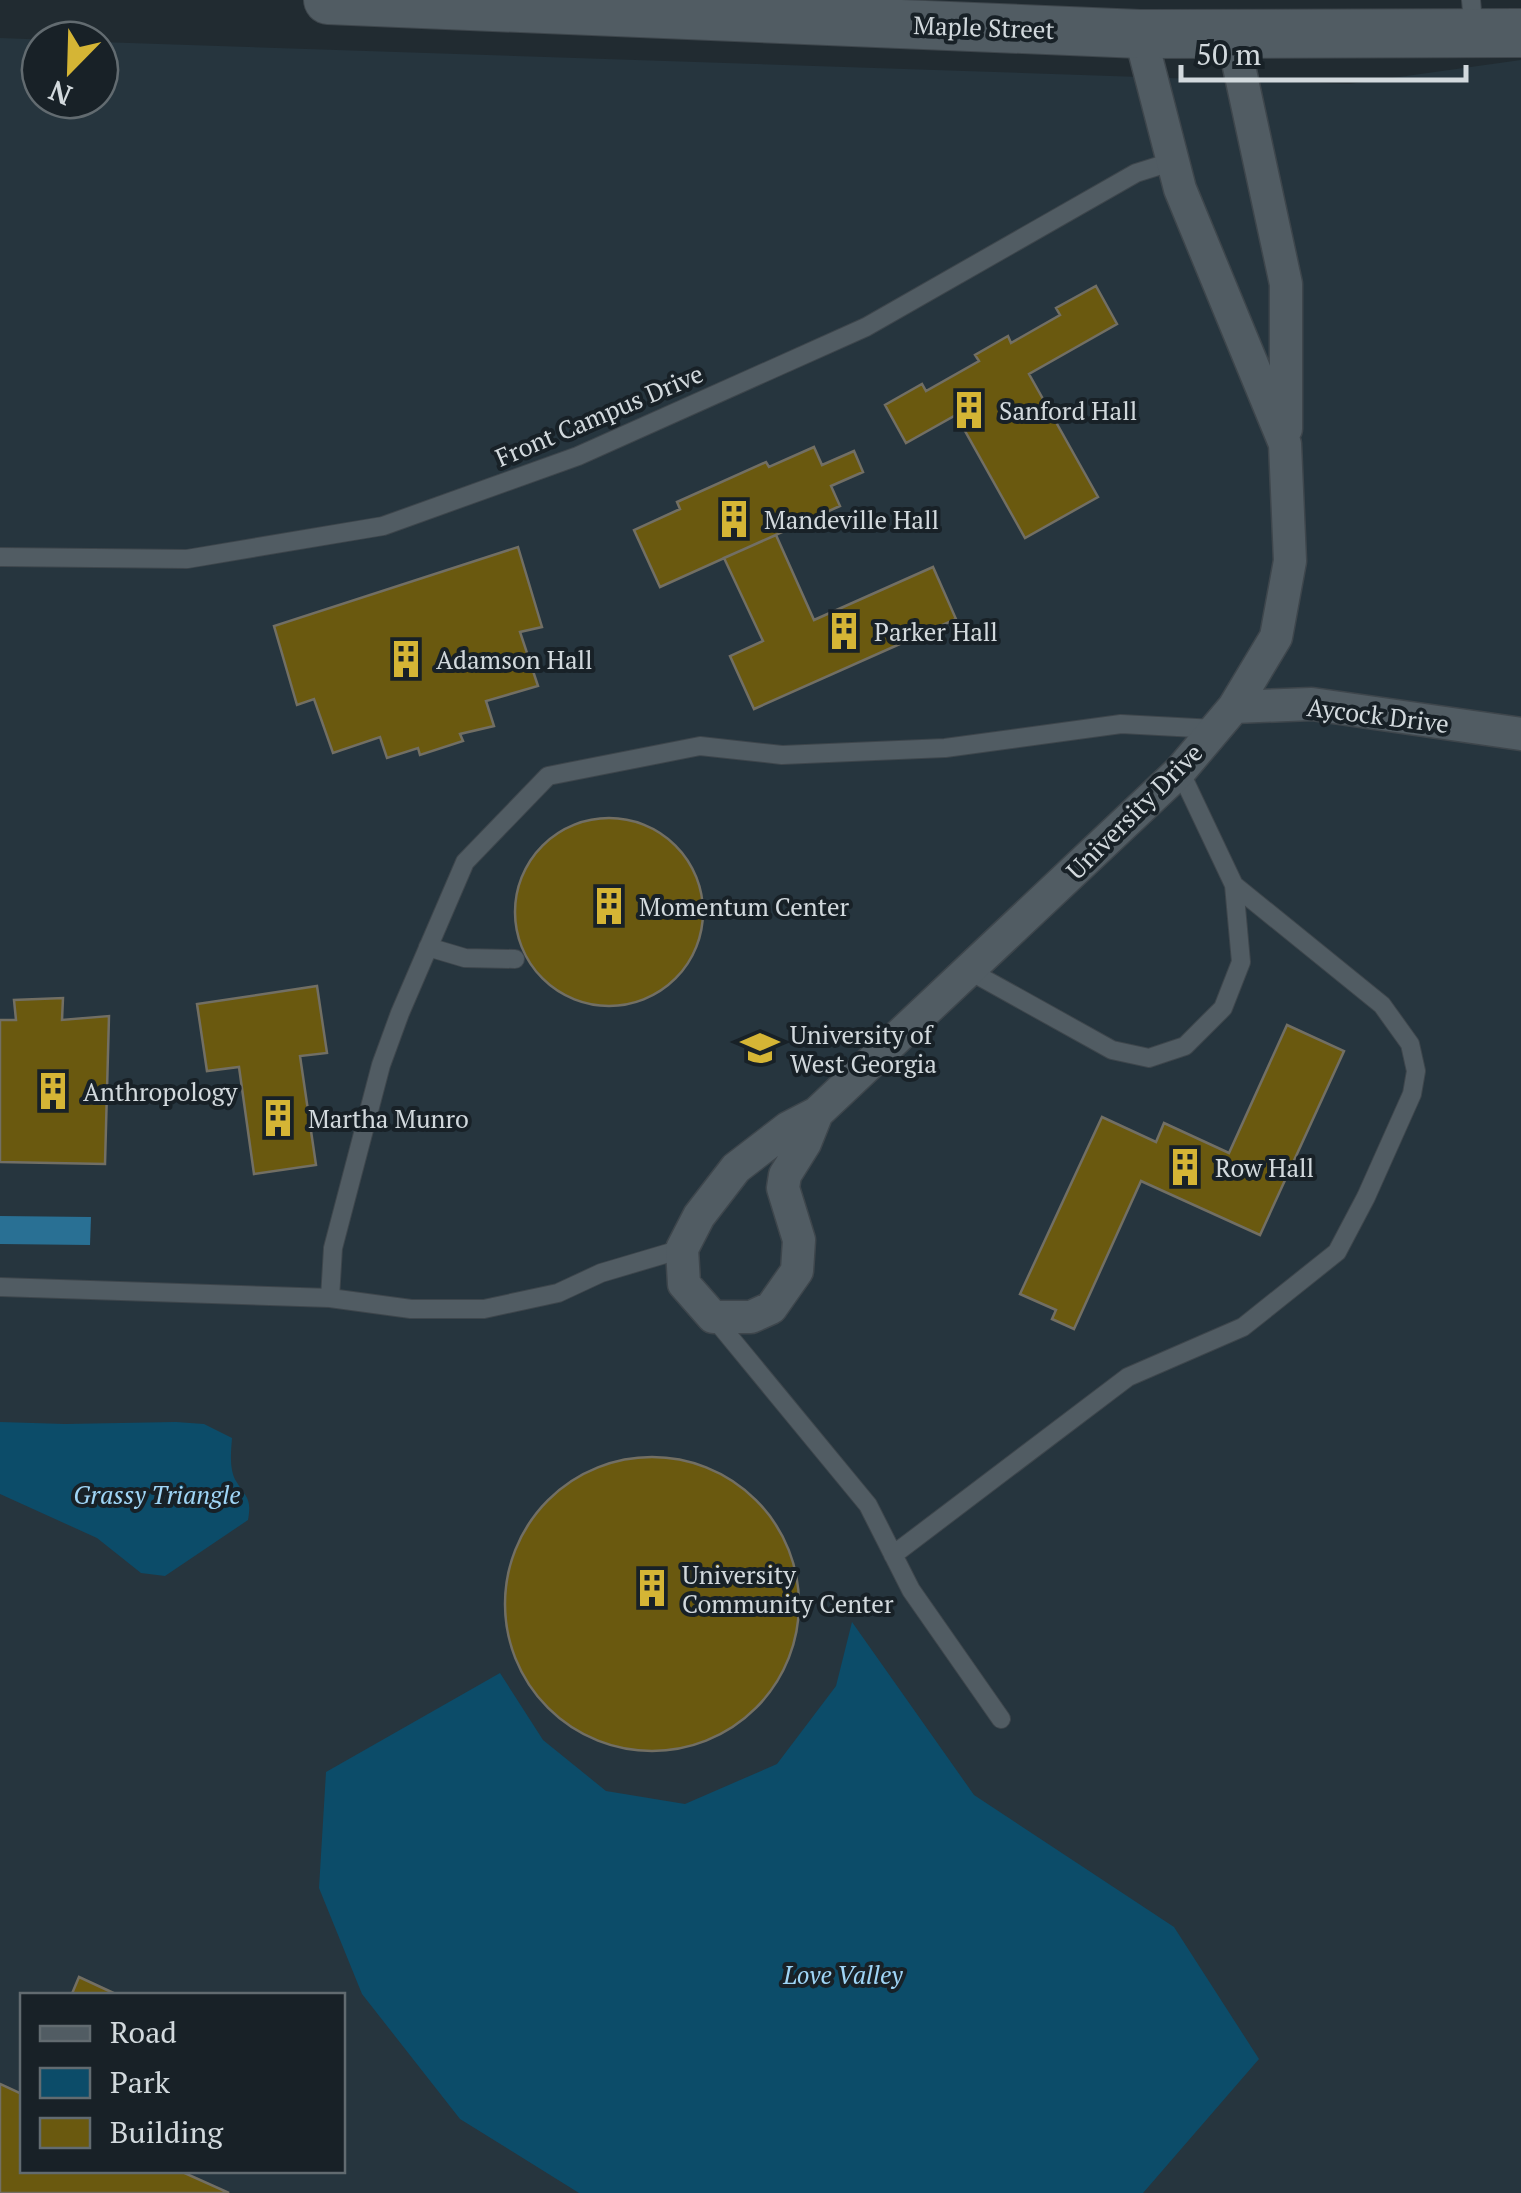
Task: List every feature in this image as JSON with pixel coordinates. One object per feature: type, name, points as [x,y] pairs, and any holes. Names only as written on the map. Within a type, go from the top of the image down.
[{"type":"main road","name":"Maple Street","points":[[328,0],[1140,34],[1232,34],[1472,16],[1521,33]]},
{"type":"street","name":"University Drive","points":[[682,1249],[698,1216],[736,1168],[788,1128],[817,1113],[1180,771],[1224,718],[1276,637],[1290,561],[1286,444],[1180,189],[1140,34]]},
{"type":"street","points":[[1232,34],[1286,284],[1286,444]]},
{"type":"street","name":"Aycock Drive","points":[[1224,718],[1312,704],[1521,734]]},
{"type":"street","name":"University Drive","points":[[713,1318],[751,1317],[771,1308],[797,1270],[799,1240],[782,1188],[784,1175],[817,1113]]},
{"type":"street","points":[[682,1249],[684,1284],[713,1318]]},
{"type":"lane","name":"Front Campus Drive","points":[[0,558],[188,560],[383,526],[578,456],[866,326],[1136,173],[1171,162]]},
{"type":"lane","points":[[330,1298],[333,1248],[381,1065],[400,1013],[464,862],[548,776],[700,746],[782,755],[945,748],[1121,724],[1224,718]]},
{"type":"lane","points":[[968,970],[1112,1050],[1149,1058],[1185,1046],[1223,1008],[1240,962],[1234,886],[1180,771]]},
{"type":"lane","points":[[893,1554],[1128,1377],[1243,1327],[1337,1252],[1366,1197],[1412,1094],[1416,1071],[1410,1044],[1382,1004],[1234,886]]},
{"type":"lane","points":[[428,947],[464,958],[516,959]]},
{"type":"lane","points":[[0,1287],[330,1298],[411,1309],[484,1309],[558,1294],[601,1274],[682,1249]]},
{"type":"lane","points":[[713,1318],[868,1506],[911,1590],[1001,1719]]},
{"type":"shaded area","name":"University of West Georgia","points":[[0,38],[20,39],[20,120],[120,120],[120,43],[1349,84],[1521,60],[1521,2193],[0,2193]]},
{"type":"shaded area","points":[[0,1216],[91,1217],[90,1245],[0,1244]]},
{"type":"green space","name":"Grassy Triangle","points":[[0,1422],[204,1424],[232,1438],[232,1471],[249,1502],[248,1520],[165,1576],[141,1573],[97,1538],[0,1494]]},
{"type":"green space","name":"Love Valley","points":[[852,1622],[974,1795],[1174,1927],[1259,2059],[1143,2193],[579,2193],[460,2119],[362,1994],[319,1888],[326,1772],[500,1673],[543,1740],[606,1791],[685,1804],[777,1764],[836,1686]]},
{"type":"building","name":"Sanford Hall","points":[[1096,286],[1117,324],[1029,374],[1098,497],[1025,538],[956,415],[906,443],[885,405],[922,384],[926,391],[979,361],[975,355],[1008,336],[1011,343],[1060,315],[1056,308]]},
{"type":"building","name":"Mandeville Hall","points":[[814,447],[822,465],[854,451],[863,472],[831,486],[840,506],[660,587],[634,530],[680,509],[677,502],[766,462],[769,467]]},
{"type":"building","name":"Parker Hall","points":[[776,535],[814,620],[933,567],[956,619],[754,709],[730,656],[763,641],[724,558]]},
{"type":"building","name":"Adamson Hall","points":[[518,547],[542,627],[520,632],[538,686],[486,701],[494,726],[460,734],[463,741],[420,755],[418,748],[387,758],[380,737],[333,753],[314,699],[297,705],[274,626]]},
{"type":"building","name":"Momentum Center","points":[[609,818],[645,825],[676,845],[696,876],[703,912],[696,948],[676,979],[645,999],[609,1006],[573,999],[542,979],[522,948],[515,912],[522,876],[542,845],[573,825]]},
{"type":"building","name":"Martha Munro","points":[[317,986],[327,1053],[300,1056],[316,1165],[254,1174],[239,1067],[207,1071],[197,1004]]},
{"type":"building","name":"Anthropology","points":[[63,998],[62,1020],[109,1016],[105,1164],[0,1162],[0,1020],[16,1020],[14,1000]]},
{"type":"building","name":"Row Hall","points":[[1287,1025],[1344,1051],[1260,1235],[1141,1181],[1074,1329],[1052,1319],[1056,1310],[1020,1294],[1102,1117],[1156,1142],[1164,1123],[1229,1153]]},
{"type":"building","name":"University Community Center","points":[[652,1457],[708,1468],[756,1500],[788,1548],[799,1604],[788,1660],[756,1708],[708,1740],[652,1751],[596,1740],[548,1708],[516,1660],[505,1604],[516,1548],[548,1500],[596,1468]]},
{"type":"building","points":[[79,1977],[114,1993],[72,1993]]},
{"type":"building","points":[[0,2084],[20,2093],[20,2173],[185,2173],[229,2193],[0,2193]]},
{"type":"place","name":"Sanford Hall","points":[[969,410]]},
{"type":"place","name":"Mandeville Hall","points":[[734,519]]},
{"type":"place","name":"Parker Hall","points":[[844,631]]},
{"type":"place","name":"Adamson Hall","points":[[406,659]]},
{"type":"place","name":"Momentum Center","points":[[609,906]]},
{"type":"place","name":"University of West Georgia","points":[[760,1048]]},
{"type":"place","name":"Anthropology","points":[[53,1091]]},
{"type":"place","name":"Martha Munro","points":[[278,1118]]},
{"type":"place","name":"Row Hall","points":[[1185,1167]]},
{"type":"place","name":"University Community Center","points":[[652,1588]]}]
